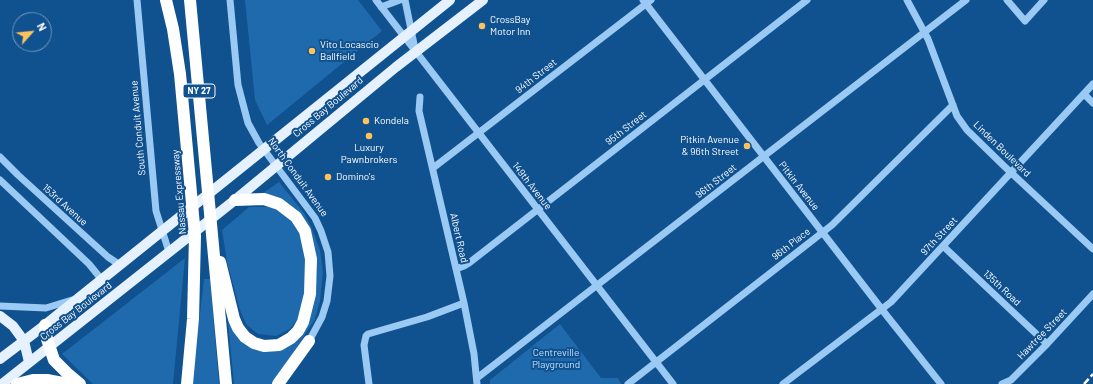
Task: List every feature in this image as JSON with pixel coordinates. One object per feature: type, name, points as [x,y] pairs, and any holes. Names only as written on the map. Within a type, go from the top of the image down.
[{"type":"highway","name":"Nassau Expressway","points":[[166,0],[173,30],[181,80],[195,236],[193,319],[187,384]]},
{"type":"highway","name":"NY 27","points":[[190,0],[226,384]]},
{"type":"highway","points":[[211,228],[234,319],[241,332],[249,340],[264,346],[274,346],[288,341],[295,335],[300,327],[307,309],[310,294],[311,259],[305,231],[296,217],[279,204],[264,199],[231,203]]},
{"type":"highway","points":[[45,325],[49,348],[54,360],[66,374],[80,384]]},
{"type":"highway","points":[[278,384],[309,341]]},
{"type":"highway","points":[[17,384],[33,380],[47,380],[68,384]]},
{"type":"main road","name":"Cross Bay Boulevard","points":[[0,360],[102,280],[450,0]]},
{"type":"main road","name":"Cross Bay Boulevard","points":[[2,384],[181,243],[416,52],[483,0]]},
{"type":"main road","points":[[0,316],[13,326],[24,341],[29,362]]},
{"type":"street","name":"South Conduit Avenue","points":[[137,0],[156,211],[169,252]]},
{"type":"street","name":"North Conduit Avenue","points":[[230,0],[240,96],[248,123],[264,149],[315,218],[328,252],[330,272],[327,301],[322,317],[290,375],[287,384]]},
{"type":"street","points":[[376,0],[408,34]]},
{"type":"street","points":[[381,7],[400,0]]},
{"type":"street","points":[[405,0],[408,34],[416,52]]},
{"type":"street","name":"95th Street","points":[[456,269],[464,266],[538,210],[807,0]]},
{"type":"street","name":"Linden Boulevard","points":[[907,0],[925,32],[957,116],[967,130],[1093,249]]},
{"type":"street","name":"96th Street","points":[[477,381],[966,0]]},
{"type":"street","points":[[1007,0],[1025,21],[1044,0]]},
{"type":"street","name":"Pitkin Avenue","points":[[647,1],[764,157],[941,384]]},
{"type":"street","name":"94th Street","points":[[433,168],[647,1]]},
{"type":"street","name":"149th Avenue","points":[[416,52],[673,384]]},
{"type":"street","name":"97th Street","points":[[783,384],[890,302],[1093,84]]},
{"type":"street","points":[[1084,94],[1093,103]]},
{"type":"street","name":"Albert Road","points":[[420,97],[420,111],[464,303],[474,354],[477,381]]},
{"type":"street","name":"96th Place","points":[[628,384],[832,225],[953,105]]},
{"type":"street","name":"153rd Avenue","points":[[0,157],[102,252],[120,265]]},
{"type":"street","points":[[0,180],[89,264],[102,280]]},
{"type":"street","name":"135th Road","points":[[943,246],[1048,344]]},
{"type":"street","name":"Hawtree Street","points":[[1002,384],[1011,380],[1048,344],[1093,294]]},
{"type":"street","points":[[0,306],[46,308],[79,298]]},
{"type":"street","points":[[369,384],[364,345],[366,336],[371,332],[427,317],[464,303]]},
{"type":"green space","points":[[245,0],[358,0],[382,31],[267,125],[255,100]]},
{"type":"green space","points":[[279,182],[304,213],[311,226],[320,250],[323,272],[320,301],[315,319],[273,384],[234,384],[228,322],[231,321],[233,329],[279,351],[293,344],[307,327],[314,300],[317,272],[315,251],[301,215],[289,204],[278,198],[260,195]]},
{"type":"green space","points":[[249,207],[273,207],[293,220],[303,236],[308,272],[305,295],[299,317],[290,329],[276,336],[258,334],[246,324],[240,310],[227,262],[222,230]]},
{"type":"green space","points":[[185,258],[173,384],[93,384],[62,354]]},
{"type":"green space","points":[[204,279],[210,279],[219,384],[192,384]]},
{"type":"green space","name":"Centreville Playground","points":[[560,324],[601,378],[618,378],[621,384],[490,384],[490,380]]},
{"type":"railway","points":[[1084,384],[1093,374]]},
{"type":"place","name":"CrossBay Motor Inn","points":[[482,26]]},
{"type":"place","name":"Vito Locascio Ballfield","points":[[312,51]]},
{"type":"place","name":"Kondela","points":[[366,121]]},
{"type":"place","name":"Luxury Pawnbrokers","points":[[369,136]]},
{"type":"place","name":"Pitkin Avenue & 96th Street","points":[[747,146]]},
{"type":"place","name":"Domino's","points":[[328,177]]}]
